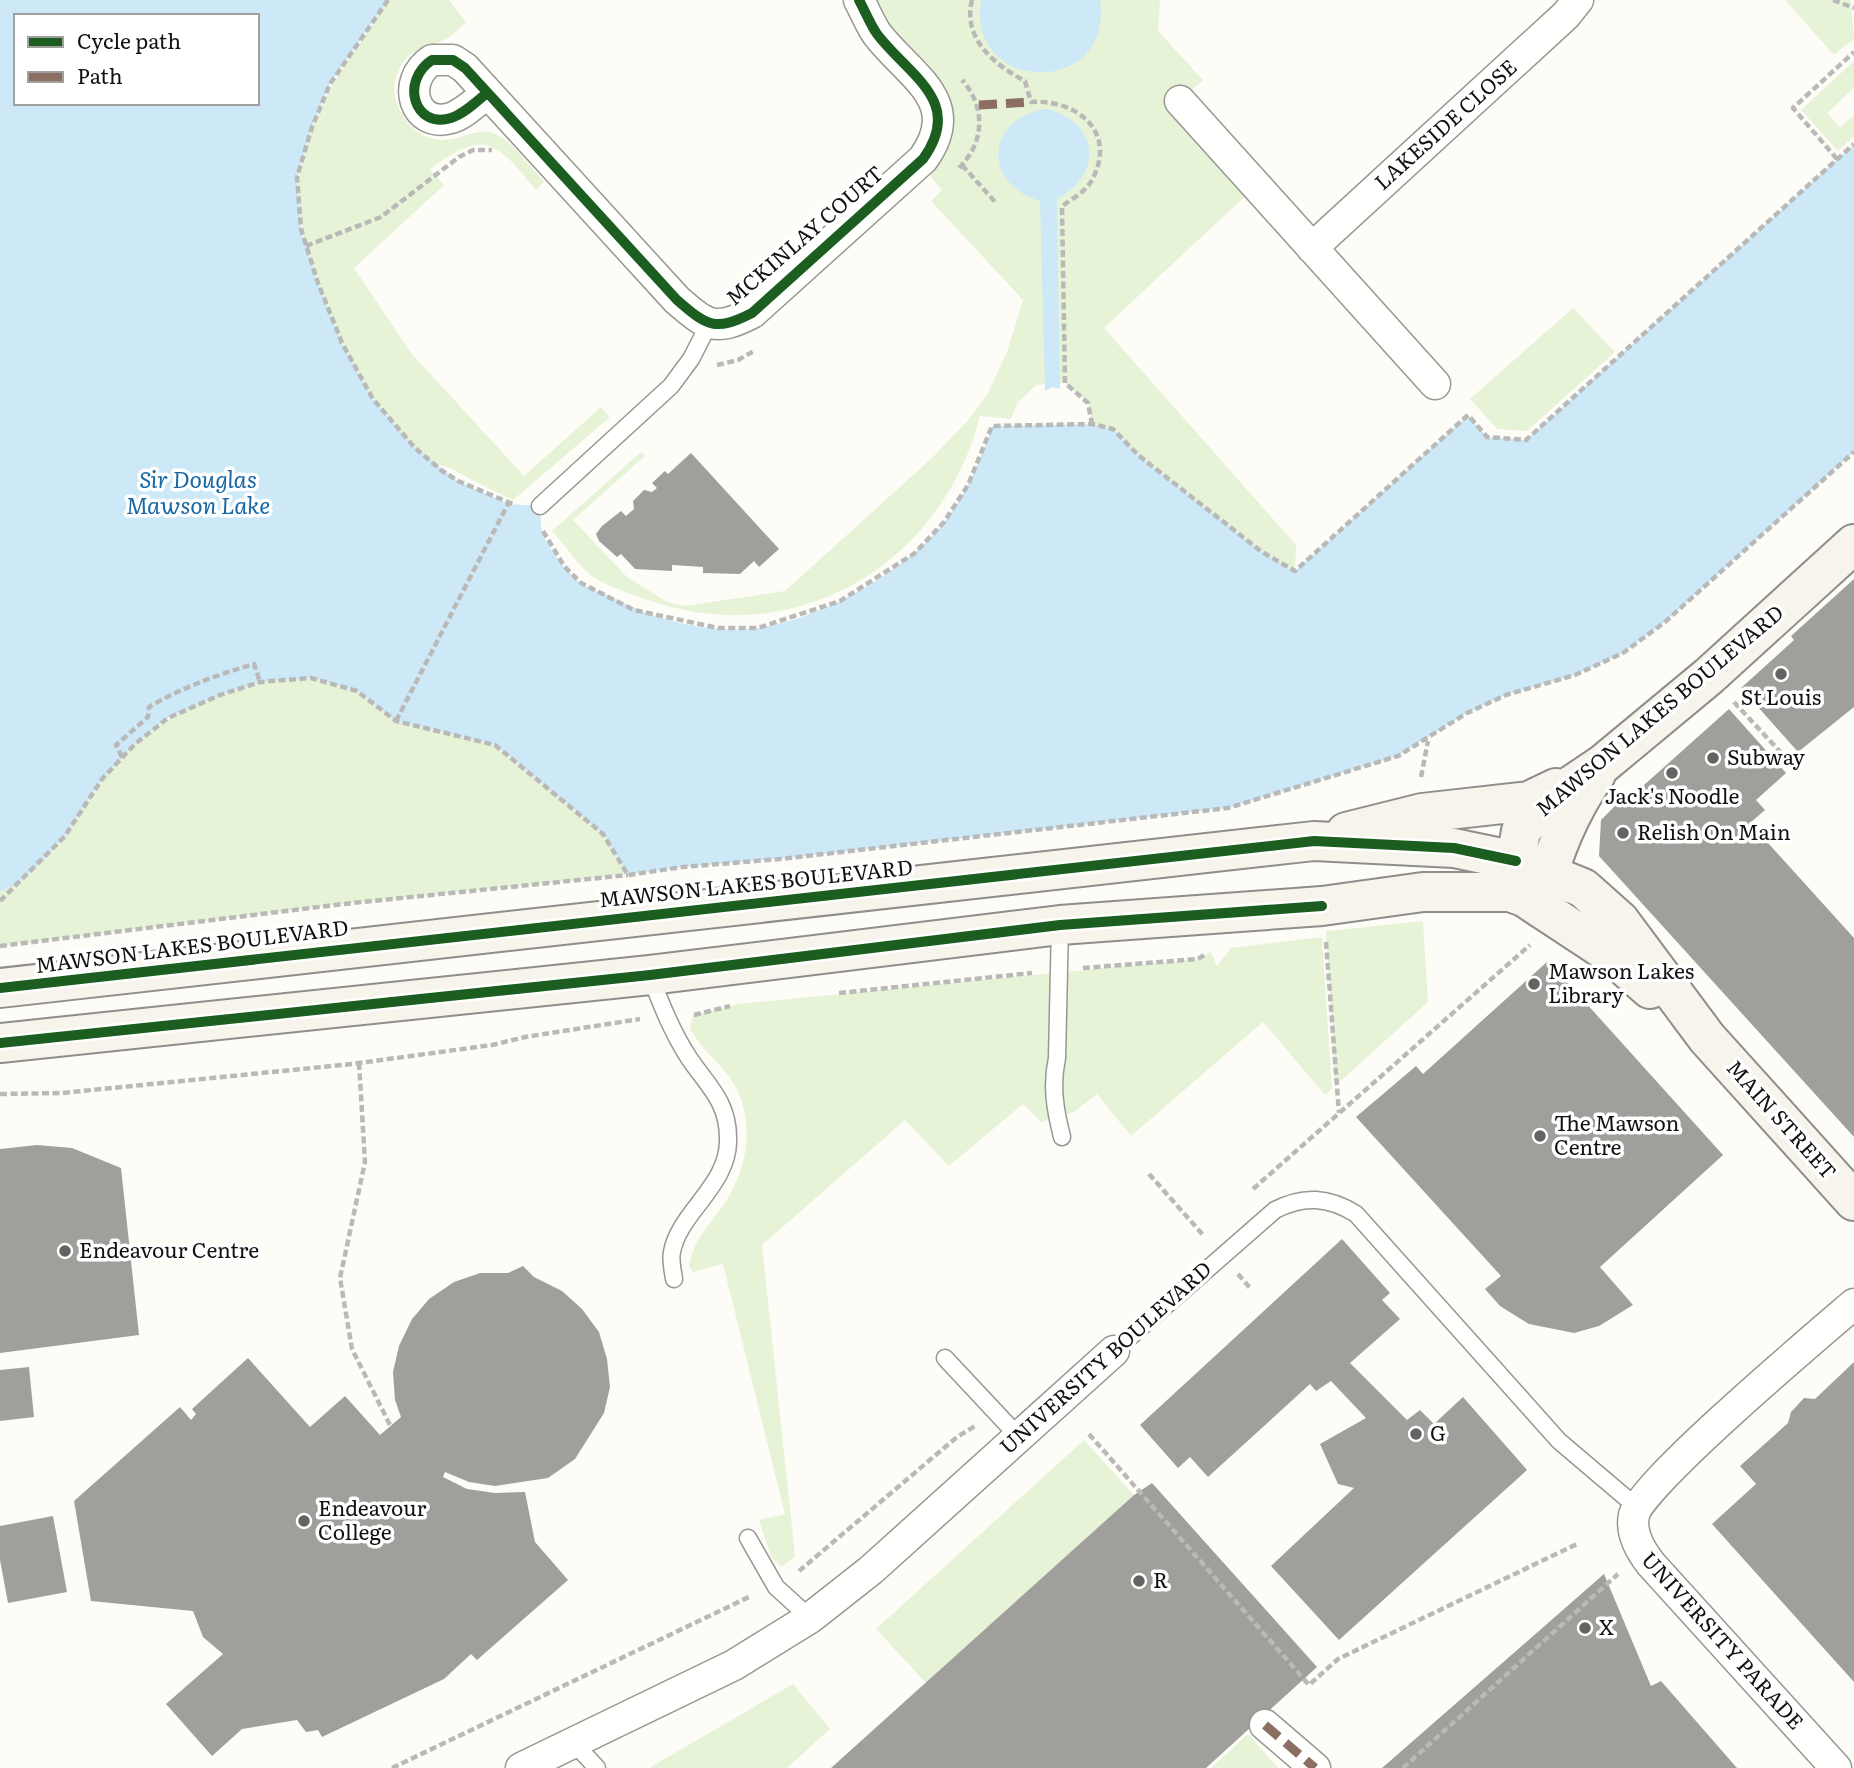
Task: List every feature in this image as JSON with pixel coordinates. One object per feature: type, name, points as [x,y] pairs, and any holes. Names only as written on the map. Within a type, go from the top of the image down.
[{"type":"street","name":"MCKINLAY COURT","points":[[487,93],[677,300],[709,324],[731,324],[752,313],[923,159],[935,143],[939,124],[937,106],[930,92],[876,32],[859,0]]},
{"type":"street","name":"LAKESIDE CLOSE","points":[[1312,248],[1556,25],[1578,0]]},
{"type":"street","points":[[1180,101],[1435,384]]},
{"type":"street","name":"MAWSON LAKES BOULEVARD","points":[[1528,883],[1521,831],[1542,804],[1604,764],[1709,676],[1854,544]]},
{"type":"street","points":[[1314,841],[1422,813],[1529,801],[1604,764]]},
{"type":"street","name":"MAWSON LAKES BOULEVARD","points":[[0,988],[1314,841],[1454,848],[1528,883]]},
{"type":"street","name":"MAWSON LAKES BOULEVARD","points":[[0,1043],[650,975],[1060,925],[1322,906],[1423,892],[1528,883],[1583,888],[1620,921],[1707,1038]]},
{"type":"street","name":"MAIN STREET","points":[[1707,1038],[1854,1201]]},
{"type":"street","points":[[1637,1508],[1670,1469],[1854,1304]]},
{"type":"street","name":"UNIVERSITY BOULEVARD","points":[[521,1768],[734,1665],[810,1618],[871,1570],[1114,1351]]},
{"type":"street","name":"UNIVERSITY PARADE","points":[[1637,1508],[1633,1528],[1638,1547],[1651,1564],[1836,1768]]},
{"type":"street","points":[[1265,1725],[1315,1768]]},
{"type":"lane","name":"MCKINLAY COURT","points":[[540,506],[671,386],[691,359],[709,324]]},
{"type":"lane","points":[[1060,925],[1057,1058],[1052,1079],[1062,1137]]},
{"type":"lane","points":[[650,975],[665,1015],[690,1058],[716,1092],[729,1139],[717,1181],[683,1228],[672,1252],[674,1279]]},
{"type":"lane","name":"UNIVERSITY BOULEVARD","points":[[1114,1351],[1220,1255],[1275,1210],[1292,1201],[1315,1198],[1339,1203],[1356,1214],[1392,1252],[1559,1441],[1637,1508]]},
{"type":"lane","points":[[945,1358],[1018,1436]]},
{"type":"lane","points":[[748,1538],[776,1587],[810,1618]]},
{"type":"lane","points":[[574,1743],[597,1768]]},
{"type":"path","points":[[972,0],[970,8],[975,40],[990,59],[1025,81],[1031,102],[1062,103],[1088,118],[1100,144],[1094,177],[1085,189],[1062,206],[1065,383],[1088,403],[1092,424],[1113,429],[1138,455],[1251,544],[1295,571],[1468,415],[1487,437],[1526,440],[1854,144]]},
{"type":"path","points":[[1833,0],[1854,8]]},
{"type":"path","points":[[1852,0],[1854,8]]},
{"type":"path","points":[[1837,159],[1793,108],[1854,52]]},
{"type":"path","points":[[955,71],[972,91],[981,119],[973,150],[955,172]]},
{"type":"path","points":[[306,246],[381,217],[443,168],[473,150],[493,150],[500,156]]},
{"type":"path","points":[[962,165],[998,204]]},
{"type":"path","points":[[691,359],[707,366],[725,364],[757,349]]},
{"type":"path","points":[[0,946],[343,904],[780,859],[1228,808],[1398,756],[1428,740],[1467,713],[1506,695],[1575,676],[1623,653],[1665,622],[1854,452]]},
{"type":"path","points":[[396,721],[508,504]]},
{"type":"path","points":[[122,757],[116,745],[148,718],[149,708],[174,693],[212,676],[254,663],[260,682]]},
{"type":"path","points":[[1709,676],[1797,770]]},
{"type":"path","points":[[0,901],[65,836],[102,779],[122,757],[168,718],[220,695],[260,682],[311,678],[357,691],[396,721],[495,745],[603,834],[628,875]]},
{"type":"path","points":[[1421,788],[1422,763],[1428,740]]},
{"type":"path","points":[[1326,931],[1339,1113]]},
{"type":"path","points":[[832,994],[1198,958],[1210,952]]},
{"type":"path","points":[[0,1094],[62,1093],[359,1063],[492,1045],[525,1037],[665,1015],[693,1015],[738,1004]]},
{"type":"path","points":[[359,1063],[365,1163],[341,1278],[352,1349],[390,1425]]},
{"type":"path","points":[[1149,1174],[1250,1288]]},
{"type":"path","points":[[1089,1434],[1309,1685],[1338,1659],[1579,1542]]},
{"type":"path","points":[[1404,1768],[1618,1574]]},
{"type":"green space","points":[[388,0],[449,0],[466,22],[449,38],[413,53],[401,65],[395,80],[395,96],[402,115],[414,130],[441,140],[479,132],[497,135],[519,153],[544,182],[536,190],[500,151],[489,146],[465,148],[430,169],[444,185],[354,268],[411,353],[524,476],[601,407],[610,417],[513,500],[452,469],[432,462],[407,442],[382,412],[338,334],[320,291],[307,249],[299,210],[298,178],[302,159],[313,126],[331,88]]},
{"type":"green space","points":[[859,0],[1160,0],[1158,31],[1203,80],[1180,101],[1256,186],[1104,328],[1296,545],[1295,571],[1262,552],[1138,455],[1113,429],[1092,424],[1088,403],[1065,383],[1036,385],[1018,402],[1011,419],[980,416],[961,469],[933,515],[897,553],[855,583],[808,604],[757,614],[703,613],[648,600],[595,578],[583,568],[552,531],[641,452],[645,456],[573,520],[627,577],[667,602],[685,606],[785,591],[932,458],[969,419],[988,393],[1007,352],[1023,300],[931,201],[942,190],[918,162],[939,130]]},
{"type":"green space","points":[[1785,0],[1851,0],[1854,39],[1834,55]]},
{"type":"green space","points":[[1854,61],[1854,88],[1827,113],[1840,127],[1854,115],[1854,136],[1838,151],[1801,110]]},
{"type":"green space","points":[[1573,308],[1615,352],[1527,431],[1497,429],[1470,399]]},
{"type":"green space","points":[[311,678],[357,691],[396,721],[495,745],[603,834],[628,875],[343,904],[0,946],[0,891],[32,871],[46,857],[102,778],[134,745],[172,717],[214,696],[264,681]]},
{"type":"green space","points":[[1423,921],[1428,1002],[1335,1086],[1326,931]]},
{"type":"green space","points":[[1322,937],[1332,1089],[1325,1095],[1263,1022],[1131,1136],[1097,1094],[1074,1112],[1041,1122],[1023,1104],[949,1166],[905,1120],[762,1245],[795,1556],[782,1567],[771,1557],[759,1520],[785,1514],[723,1264],[693,1272],[689,1266],[699,1239],[734,1187],[744,1157],[746,1140],[744,1108],[738,1092],[730,1078],[694,1035],[690,1028],[693,1015],[738,1004],[1198,959],[1211,952],[1217,966],[1231,948]]},
{"type":"green space","points":[[1084,1440],[1134,1495],[926,1683],[876,1629]]},
{"type":"green space","points":[[793,1684],[830,1729],[787,1768],[649,1768]]},
{"type":"green space","points":[[1248,1734],[1278,1768],[1211,1768]]},
{"type":"water","name":"Sir Douglas Mawson Lake","points":[[0,0],[388,0],[330,84],[312,127],[297,177],[301,229],[318,283],[342,343],[373,399],[415,448],[458,481],[508,504],[540,506],[542,530],[547,543],[565,568],[581,583],[644,612],[682,623],[721,629],[740,630],[783,623],[835,603],[886,575],[928,540],[945,521],[967,487],[992,426],[1092,424],[1113,429],[1138,455],[1262,552],[1295,571],[1468,415],[1487,437],[1526,440],[1854,144],[1854,452],[1665,622],[1623,653],[1575,675],[1506,695],[1467,713],[1398,756],[1228,808],[628,875],[603,834],[495,745],[396,721],[357,691],[311,678],[260,682],[220,695],[168,718],[135,744],[102,779],[65,836],[43,861],[15,885],[0,891]]},
{"type":"water","points":[[981,0],[1100,0],[1098,32],[1085,55],[1065,68],[1040,72],[1016,68],[995,54],[982,31]]},
{"type":"water","points":[[1046,109],[1064,115],[1077,125],[1085,136],[1089,149],[1083,176],[1057,199],[1060,389],[1052,387],[1045,391],[1040,201],[1021,193],[1008,181],[1000,167],[998,152],[1002,138],[1011,125],[1026,115]]},
{"type":"building","points":[[691,453],[779,549],[759,567],[754,561],[740,574],[703,573],[703,567],[672,565],[672,571],[635,569],[621,554],[617,557],[599,541],[596,534],[602,526],[621,511],[626,516],[634,509],[633,501],[644,490],[652,492],[657,488],[652,483],[665,471],[668,474]]},
{"type":"building","points":[[1854,579],[1854,707],[1798,752],[1741,688],[1794,640],[1791,636]]},
{"type":"building","points":[[1729,709],[1786,773],[1756,800],[1765,810],[1750,823],[1854,938],[1854,1137],[1599,856],[1601,820],[1622,799],[1625,802]]},
{"type":"building","name":"The Mawson Centre","points":[[1548,961],[1723,1155],[1600,1267],[1633,1305],[1599,1326],[1574,1333],[1529,1324],[1500,1306],[1485,1289],[1501,1276],[1356,1117],[1416,1066],[1423,1074]]},
{"type":"building","name":"Endeavour Centre","points":[[37,1145],[72,1148],[121,1168],[139,1335],[0,1353],[0,1149]]},
{"type":"building","name":"G","points":[[1342,1239],[1390,1293],[1382,1300],[1400,1319],[1350,1363],[1407,1420],[1420,1410],[1434,1424],[1463,1397],[1527,1470],[1339,1640],[1271,1566],[1354,1488],[1338,1484],[1320,1444],[1366,1418],[1331,1381],[1316,1391],[1310,1384],[1208,1477],[1190,1457],[1178,1468],[1140,1425]]},
{"type":"building","name":"Endeavour College","points":[[523,1266],[534,1277],[562,1291],[582,1309],[599,1332],[607,1359],[610,1387],[604,1413],[575,1459],[548,1478],[495,1486],[469,1482],[445,1472],[443,1477],[467,1489],[495,1493],[525,1492],[535,1542],[568,1580],[477,1660],[471,1654],[444,1679],[322,1737],[318,1730],[306,1732],[297,1720],[242,1729],[212,1756],[166,1704],[223,1654],[203,1637],[193,1611],[91,1601],[74,1501],[180,1407],[191,1420],[196,1414],[192,1409],[248,1358],[310,1427],[345,1396],[380,1435],[401,1417],[395,1400],[393,1372],[399,1346],[412,1319],[429,1299],[454,1282],[480,1273],[508,1273]]},
{"type":"building","points":[[1854,1362],[1854,1682],[1712,1524],[1756,1484],[1740,1466],[1788,1423],[1791,1412],[1804,1398],[1815,1399]]},
{"type":"building","points":[[29,1367],[34,1417],[0,1421],[0,1370]]},
{"type":"building","name":"R","points":[[1152,1483],[1317,1667],[1206,1768],[831,1768],[1134,1495]]},
{"type":"building","points":[[53,1516],[67,1592],[8,1603],[0,1560],[0,1526]]},
{"type":"building","name":"X","points":[[1604,1574],[1651,1686],[1661,1681],[1737,1768],[1382,1768]]},
{"type":"marked path","points":[[979,105],[1031,102]]},
{"type":"marked path","points":[[1265,1725],[1315,1768]]},
{"type":"cycle path","points":[[487,93],[461,114],[438,120],[428,117],[420,110],[414,90],[416,79],[432,60],[453,60],[465,68],[677,300],[704,321],[729,323],[752,313],[923,159],[934,139],[938,121],[928,90],[877,34],[859,0]]},
{"type":"cycle path","points":[[0,988],[1314,841],[1454,848],[1516,861]]},
{"type":"cycle path","points":[[0,1043],[650,975],[1060,925],[1322,906]]},
{"type":"place","name":"St Louis","points":[[1781,674]]},
{"type":"place","name":"Subway","points":[[1713,758]]},
{"type":"place","name":"Jack's Noodle","points":[[1672,773]]},
{"type":"place","name":"Relish On Main","points":[[1623,833]]},
{"type":"place","name":"Mawson Lakes Library","points":[[1534,984]]},
{"type":"place","name":"The Mawson Centre","points":[[1540,1136]]},
{"type":"place","name":"Endeavour Centre","points":[[65,1251]]},
{"type":"place","name":"G","points":[[1416,1434]]},
{"type":"place","name":"Endeavour College","points":[[304,1521]]},
{"type":"place","name":"R","points":[[1139,1581]]},
{"type":"place","name":"X","points":[[1585,1628]]}]
